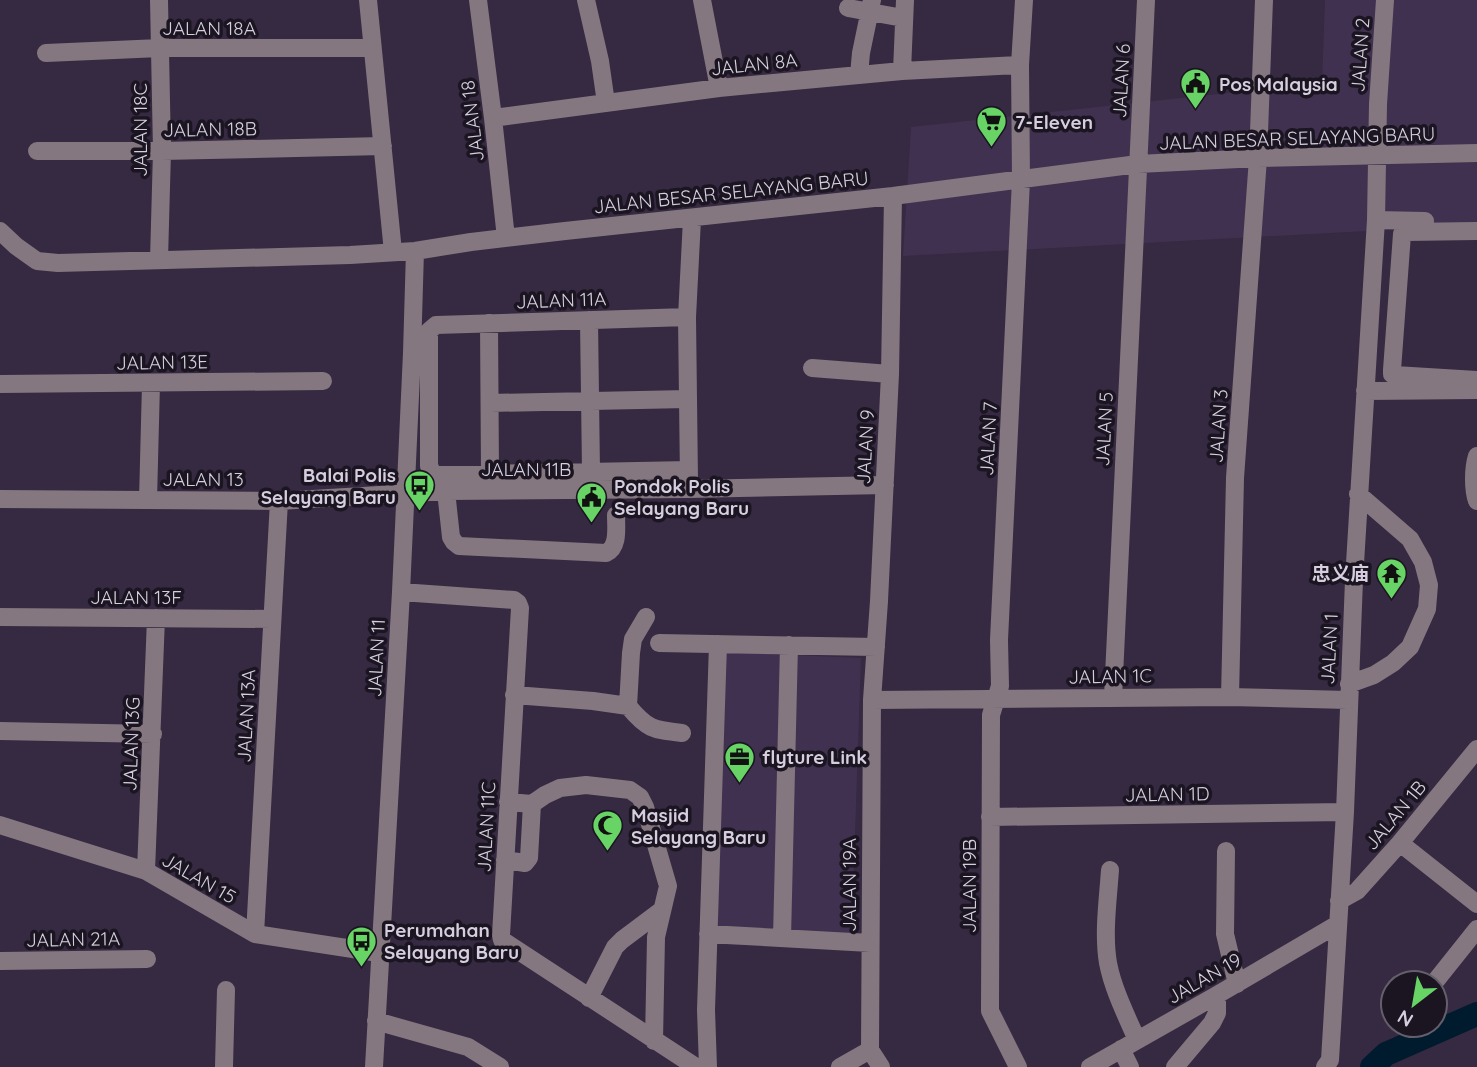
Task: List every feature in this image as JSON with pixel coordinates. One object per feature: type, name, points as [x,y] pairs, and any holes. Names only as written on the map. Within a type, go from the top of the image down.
[{"type":"street","name":"JALAN 18C","points":[[159,0],[162,150],[159,260]]},
{"type":"street","points":[[368,0],[393,252]]},
{"type":"street","name":"JALAN 18","points":[[478,0],[494,118],[506,238]]},
{"type":"street","points":[[586,0],[600,61],[606,103]]},
{"type":"street","points":[[702,0],[719,88]]},
{"type":"street","name":"JALAN 7","points":[[996,699],[1000,685],[999,640],[1021,180],[1020,65],[1024,0]]},
{"type":"street","name":"JALAN 6","points":[[1138,164],[1146,0]]},
{"type":"street","name":"JALAN 3","points":[[1230,696],[1235,478],[1258,158],[1264,0]]},
{"type":"street","name":"JALAN 2","points":[[1376,155],[1385,0]]},
{"type":"street","points":[[859,75],[871,6]]},
{"type":"street","points":[[848,8],[871,6],[904,9],[902,71]]},
{"type":"street","name":"JALAN 18A","points":[[46,52],[160,48],[372,48]]},
{"type":"street","name":"JALAN 8A","points":[[494,118],[719,88],[902,71],[1020,65]]},
{"type":"street","name":"JALAN 18B","points":[[37,151],[383,146]]},
{"type":"street","name":"JALAN BESAR SELAYANG BARU","points":[[0,231],[37,261],[58,263],[350,256],[415,251],[506,238],[893,196],[1138,164],[1258,158],[1477,153]]},
{"type":"street","name":"JALAN 1","points":[[1327,1064],[1345,812],[1358,494],[1376,220],[1376,155]]},
{"type":"street","name":"JALAN 5","points":[[1113,697],[1138,164]]},
{"type":"street","name":"JALAN 9","points":[[872,700],[890,374],[893,196]]},
{"type":"street","points":[[689,489],[687,317],[692,219]]},
{"type":"street","points":[[1376,220],[1477,223]]},
{"type":"street","points":[[1477,232],[1402,234],[1392,360],[1392,374],[1395,375],[1477,380]]},
{"type":"street","name":"JALAN 11","points":[[374,1067],[406,492],[420,353],[415,251]]},
{"type":"street","name":"JALAN 11A","points":[[420,353],[429,331],[436,325],[687,317]]},
{"type":"street","points":[[589,320],[591,472]]},
{"type":"street","points":[[489,323],[490,474]]},
{"type":"street","points":[[1369,335],[1396,335]]},
{"type":"street","points":[[420,353],[429,466],[436,475],[689,470]]},
{"type":"street","points":[[1367,360],[1392,360]]},
{"type":"street","points":[[812,369],[890,374]]},
{"type":"street","name":"JALAN 13E","points":[[0,384],[323,381]]},
{"type":"street","points":[[148,500],[151,384]]},
{"type":"street","points":[[1364,391],[1477,390]]},
{"type":"street","points":[[490,403],[687,399]]},
{"type":"street","points":[[1477,456],[1477,501]]},
{"type":"street","name":"JALAN 11B","points":[[406,492],[885,485]]},
{"type":"street","points":[[446,491],[451,537],[459,546],[606,553],[612,551],[615,544],[616,515]]},
{"type":"street","name":"JALAN 13","points":[[0,499],[279,500],[406,492]]},
{"type":"street","points":[[1348,692],[1393,663],[1410,647],[1427,609],[1429,585],[1423,562],[1410,539],[1358,494]]},
{"type":"street","name":"JALAN 13A","points":[[256,934],[279,500]]},
{"type":"street","name":"JALAN 11C","points":[[401,592],[513,600],[520,608],[502,940],[696,1067]]},
{"type":"street","name":"JALAN 13F","points":[[0,617],[272,619]]},
{"type":"street","points":[[628,706],[633,639],[646,617]]},
{"type":"street","name":"JALAN 13G","points":[[146,871],[156,618]]},
{"type":"street","points":[[659,643],[876,647]]},
{"type":"street","points":[[708,1067],[706,1010],[718,644]]},
{"type":"street","points":[[782,938],[789,645]]},
{"type":"street","name":"JALAN 1C","points":[[872,700],[1348,692]]},
{"type":"street","points":[[514,695],[628,706],[649,727],[682,733]]},
{"type":"street","name":"JALAN 19B","points":[[996,699],[991,715],[990,1012],[1018,1067]]},
{"type":"street","name":"JALAN 19A","points":[[870,1050],[872,700]]},
{"type":"street","points":[[0,731],[153,734]]},
{"type":"street","name":"JALAN 1B","points":[[1339,901],[1357,891],[1477,749]]},
{"type":"street","points":[[508,802],[532,804],[560,788],[586,785],[631,790],[640,797],[668,886],[656,937],[654,1041]]},
{"type":"street","points":[[505,860],[525,863],[529,858],[532,804]]},
{"type":"street","name":"JALAN 1D","points":[[990,817],[1345,812]]},
{"type":"street","name":"JALAN 15","points":[[0,825],[146,871],[256,934],[379,953]]},
{"type":"street","points":[[1400,843],[1477,904]]},
{"type":"street","points":[[1226,851],[1224,934],[1237,984]]},
{"type":"street","points":[[1110,870],[1108,962],[1129,1044],[1130,1067]]},
{"type":"street","points":[[589,998],[615,947],[662,910]]},
{"type":"street","name":"JALAN 19","points":[[1090,1067],[1338,924]]},
{"type":"street","points":[[1445,969],[1477,929]]},
{"type":"street","points":[[708,934],[870,943]]},
{"type":"street","name":"JALAN 21A","points":[[0,961],[147,959]]},
{"type":"street","points":[[224,1067],[226,990]]},
{"type":"street","points":[[1175,1067],[1212,1023],[1217,1013],[1217,995]]},
{"type":"street","points":[[376,1021],[468,1047],[500,1067]]},
{"type":"street","points":[[840,1067],[870,1050],[881,1067]]},
{"type":"shaded area","points":[[1325,0],[1477,0],[1477,225],[903,256],[911,127],[1322,83]]},
{"type":"shaded area","points":[[725,652],[861,658],[851,949],[715,944]]},
{"type":"waterway","points":[[1372,1067],[1386,1054],[1477,1014]]},
{"type":"place","name":"Pos Malaysia","points":[[1196,111]]},
{"type":"place","name":"7-Eleven","points":[[992,149]]},
{"type":"place","name":"Balai Polis Selayang Baru","points":[[419,513]]},
{"type":"place","name":"Pondok Polis Selayang Baru","points":[[591,524]]},
{"type":"place","name":"忠义庙","points":[[1392,600]]},
{"type":"place","name":"flyture Link","points":[[739,784]]},
{"type":"place","name":"Masjid Selayang Baru","points":[[608,853]]},
{"type":"place","name":"Perumahan Selayang Baru","points":[[361,968]]}]
